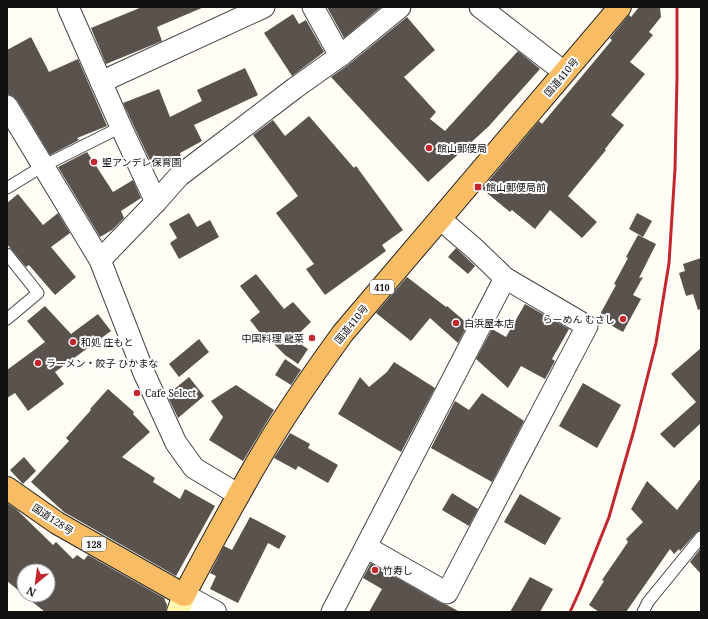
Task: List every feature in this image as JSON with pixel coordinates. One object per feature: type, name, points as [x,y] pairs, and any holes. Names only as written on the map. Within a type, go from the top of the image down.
[{"type":"highway","name":"国道410号","points":[[181,604],[239,495],[274,434],[311,377],[338,340],[620,7]]},
{"type":"highway","name":"国道128号","points":[[7,488],[57,524],[181,604]]},
{"type":"street","points":[[68,7],[156,202]]},
{"type":"street","points":[[101,82],[264,7]]},
{"type":"street","points":[[313,7],[340,56]]},
{"type":"street","points":[[100,260],[179,176],[295,88],[340,56],[400,7]]},
{"type":"street","points":[[480,7],[564,72]]},
{"type":"street","points":[[7,106],[100,260],[147,380],[176,443],[194,468],[239,495]]},
{"type":"street","points":[[366,547],[447,593],[587,326],[505,278],[475,249],[440,219]]},
{"type":"street","points":[[332,612],[505,278]]},
{"type":"street","points":[[181,604],[215,612]]},
{"type":"lane","points":[[7,188],[44,166],[121,127]]},
{"type":"lane","points":[[7,254],[38,293],[7,319]]},
{"type":"lane","points":[[643,612],[648,602],[701,537]]},
{"type":"building","points":[[142,7],[204,7],[157,27],[162,41],[106,64],[91,28]]},
{"type":"building","points":[[327,7],[381,7],[344,38]]},
{"type":"building","points":[[639,7],[660,7],[661,17],[649,32],[653,35],[630,62],[645,74],[611,115],[624,125],[605,149],[606,150],[568,196],[597,222],[582,238],[550,210],[535,229],[512,210],[510,212],[482,189],[539,121],[542,124],[612,40],[610,38],[629,15],[631,17]]},
{"type":"building","points":[[293,14],[299,24],[306,20],[324,52],[292,76],[264,33]]},
{"type":"building","points":[[407,17],[435,50],[404,77],[436,112],[430,119],[445,131],[518,51],[540,69],[489,126],[428,182],[331,77]]},
{"type":"building","points":[[31,37],[49,72],[78,59],[107,126],[77,138],[79,140],[50,155],[17,100],[13,96],[7,94],[7,50]]},
{"type":"building","points":[[245,68],[258,95],[194,125],[202,141],[180,153],[181,157],[154,169],[123,103],[159,89],[170,117],[202,101],[197,90]]},
{"type":"building","points":[[309,116],[354,168],[356,166],[403,230],[382,245],[386,251],[325,295],[306,269],[314,264],[276,213],[298,196],[253,135],[273,120],[285,136]]},
{"type":"building","points":[[87,152],[113,192],[133,180],[141,198],[121,211],[124,218],[112,230],[100,237],[58,167]]},
{"type":"building","points":[[18,194],[43,225],[58,213],[70,233],[51,247],[76,277],[55,295],[29,265],[26,267],[7,244],[7,203]]},
{"type":"building","points":[[189,213],[197,227],[210,220],[219,237],[179,259],[170,243],[177,238],[169,224]]},
{"type":"building","points":[[637,213],[652,221],[643,237],[629,229]]},
{"type":"building","points":[[638,235],[656,244],[639,278],[643,277],[633,295],[641,299],[623,332],[598,318],[616,285],[614,284]]},
{"type":"building","points":[[456,248],[475,266],[468,274],[448,257]]},
{"type":"building","points":[[701,258],[701,309],[698,310],[693,294],[686,296],[679,273],[685,271],[683,264]]},
{"type":"building","points":[[256,274],[284,309],[293,302],[311,322],[293,339],[308,349],[298,364],[285,355],[262,332],[260,333],[250,320],[260,312],[240,286]]},
{"type":"building","points":[[407,277],[446,307],[447,306],[468,324],[458,343],[430,318],[411,341],[376,313]]},
{"type":"building","points":[[525,304],[569,329],[552,359],[555,361],[545,379],[521,366],[508,388],[476,359],[492,329],[506,337]]},
{"type":"building","points":[[45,306],[71,334],[98,314],[111,331],[55,372],[64,384],[28,411],[15,393],[7,398],[7,370],[45,342],[27,321]]},
{"type":"building","points":[[199,339],[209,352],[179,377],[169,364]]},
{"type":"building","points":[[701,348],[701,423],[674,448],[660,434],[696,402],[671,374]]},
{"type":"building","points":[[285,359],[301,370],[291,385],[275,375]]},
{"type":"building","points":[[394,362],[435,388],[401,452],[338,414],[360,377],[369,387],[387,372]]},
{"type":"building","points":[[189,377],[204,396],[178,418],[167,395]]},
{"type":"building","points":[[583,383],[621,405],[597,448],[559,426]]},
{"type":"building","points":[[236,385],[274,410],[243,461],[209,440],[223,417],[211,401]]},
{"type":"building","points":[[108,389],[134,412],[133,414],[150,432],[122,457],[155,478],[153,482],[180,499],[185,489],[215,506],[176,576],[64,512],[31,482],[69,441],[66,438]]},
{"type":"building","points":[[482,393],[524,421],[492,482],[431,448],[455,401],[469,410]]},
{"type":"building","points":[[290,433],[310,444],[308,448],[338,465],[328,483],[298,466],[296,470],[274,458]]},
{"type":"building","points":[[24,457],[36,471],[23,484],[10,470]]},
{"type":"building","points":[[701,478],[701,530],[696,533],[680,551],[679,549],[674,554],[670,549],[626,612],[599,612],[589,605],[604,581],[602,580],[628,542],[626,539],[643,522],[631,509],[647,481],[677,510]]},
{"type":"building","points":[[452,493],[478,509],[469,526],[442,510]]},
{"type":"building","points":[[520,494],[561,518],[545,545],[504,522]]},
{"type":"building","points":[[7,503],[17,510],[53,545],[56,542],[73,559],[77,555],[84,560],[88,555],[164,598],[167,605],[166,612],[45,612],[34,603],[56,603],[56,563],[16,563],[16,588],[7,581]]},
{"type":"building","points":[[250,517],[286,536],[279,549],[268,543],[238,603],[210,589],[216,576],[210,573],[224,546],[232,550]]},
{"type":"building","points":[[701,548],[701,574],[690,562]]},
{"type":"building","points":[[371,563],[441,603],[460,612],[369,612],[382,589],[363,578]]},
{"type":"building","points":[[530,577],[553,589],[540,612],[510,612]]},
{"type":"railway","points":[[570,612],[609,517],[634,430],[656,343],[669,263],[675,169],[677,7]]},
{"type":"place","name":"館山郵便局","points":[[429,148]]},
{"type":"place","name":"聖アンデレ保育園","points":[[94,162]]},
{"type":"place","name":"館山郵便局前","points":[[478,187]]},
{"type":"place","name":"らーめん むさし","points":[[623,319]]},
{"type":"place","name":"白浜屋本店","points":[[456,323]]},
{"type":"place","name":"中国料理 龍菜","points":[[312,338]]},
{"type":"place","name":"和処 庄もと","points":[[73,342]]},
{"type":"place","name":"ラーメン・餃子 ひかまな","points":[[38,363]]},
{"type":"place","name":"Cafe Select","points":[[137,393]]},
{"type":"place","name":"竹寿し","points":[[375,570]]}]
